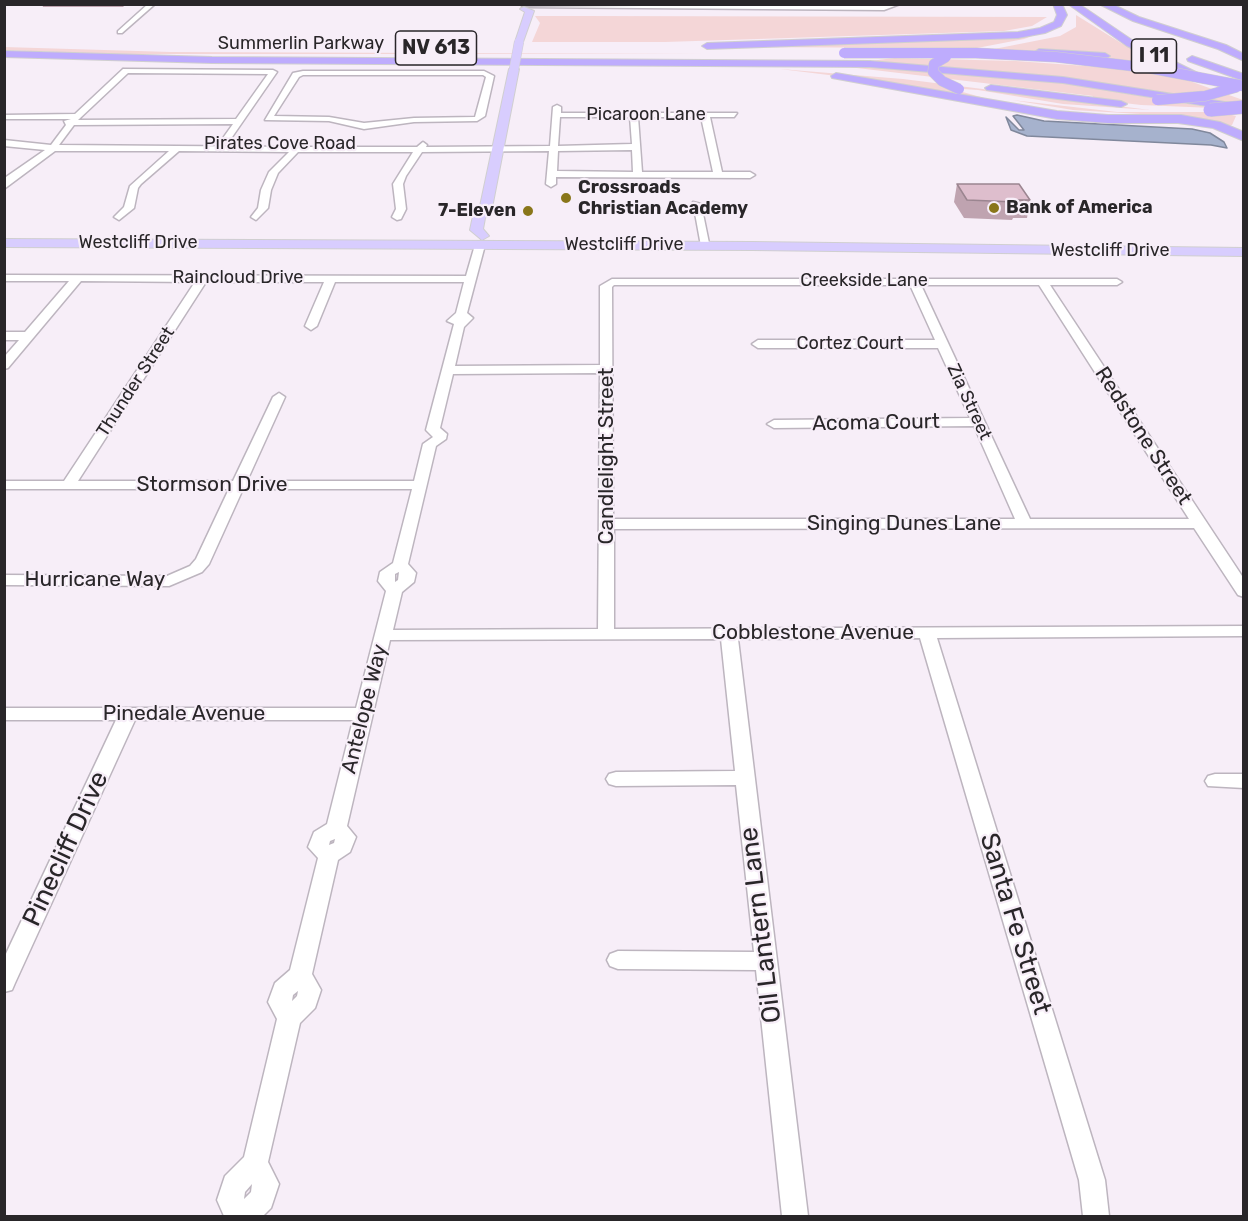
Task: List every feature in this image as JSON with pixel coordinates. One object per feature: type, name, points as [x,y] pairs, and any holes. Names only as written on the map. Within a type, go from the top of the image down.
[{"type":"highway","points":[[1058,4],[1070,14],[1071,22],[1062,30],[1044,37],[949,53],[934,64],[933,72],[944,82],[958,89],[1000,100],[1056,110],[1180,119],[1220,126],[1244,137]]},
{"type":"highway","points":[[1058,4],[1062,15],[1058,24],[1042,31],[1014,36],[694,48],[949,53],[1007,51],[1106,56],[1244,72]]},
{"type":"highway","name":"I 11","points":[[1072,4],[1101,26],[1137,48],[1244,94]]},
{"type":"highway","name":"I 11","points":[[1095,4],[1135,31]]},
{"type":"highway","points":[[1103,4],[1136,19],[1222,47],[1244,58]]},
{"type":"highway","points":[[1115,4],[1144,18],[1244,48]]},
{"type":"highway","points":[[4,44],[190,50],[845,54],[1049,59],[1152,71],[1244,87]]},
{"type":"highway","name":"Summerlin Parkway","points":[[4,44],[192,48]]},
{"type":"highway","points":[[133,46],[156,47]]},
{"type":"highway","name":"NV 613","points":[[500,49],[536,49]]},
{"type":"highway","name":"I 11","points":[[1180,53],[1244,78]]},
{"type":"highway","name":"Summerlin Parkway","points":[[4,54],[143,59],[741,62]]},
{"type":"highway","points":[[31,55],[845,54]]},
{"type":"highway","points":[[4,60],[143,59]]},
{"type":"highway","points":[[539,61],[832,70],[1135,106],[1210,110]]},
{"type":"highway","points":[[741,62],[862,70],[1094,98],[1157,99],[1205,96],[1244,87]]},
{"type":"highway","points":[[741,62],[856,63],[993,72],[1120,88],[1244,108]]},
{"type":"highway","points":[[702,66],[853,78],[1057,115],[1108,119],[1180,119]]},
{"type":"highway","points":[[958,89],[1014,99],[1091,108],[1167,111],[1244,108]]},
{"type":"main road","points":[[486,231],[498,148],[521,36],[530,11],[522,10],[521,36]]},
{"type":"main road","name":"Westcliff Drive","points":[[4,243],[486,231]]},
{"type":"main road","name":"Westcliff Drive","points":[[4,235],[486,231],[706,242],[928,245],[1059,241],[1244,243]]},
{"type":"main road","points":[[999,250],[1055,245],[1059,241]]},
{"type":"main road","points":[[1170,242],[1193,246],[1203,252]]},
{"type":"main road","name":"Westcliff Drive","points":[[928,245],[999,250],[1244,252]]},
{"type":"street","points":[[120,32],[152,4]]},
{"type":"street","points":[[522,10],[896,6]]},
{"type":"street","points":[[4,186],[9,179],[55,146],[63,138],[75,118],[126,71],[273,72],[227,138]]},
{"type":"street","points":[[303,73],[484,73],[490,76],[481,116],[477,119],[414,120],[374,125],[364,126],[329,119],[268,118],[296,75],[303,73]]},
{"type":"street","name":"Picaroon Lane","points":[[556,147],[558,111],[634,115],[734,115]]},
{"type":"street","points":[[634,115],[638,174]]},
{"type":"street","points":[[705,115],[717,174]]},
{"type":"street","points":[[4,117],[239,121]]},
{"type":"street","points":[[361,142],[374,125]]},
{"type":"street","points":[[361,142],[364,126]]},
{"type":"street","name":"Pirates Cove Road","points":[[4,142],[55,146],[299,147],[361,142],[423,147],[636,147]]},
{"type":"street","points":[[119,217],[129,208],[138,182],[179,146]]},
{"type":"street","points":[[256,217],[263,208],[266,190],[274,172],[299,147]]},
{"type":"street","points":[[397,217],[401,209],[398,184],[401,176],[423,147]]},
{"type":"street","points":[[550,185],[556,147]]},
{"type":"street","points":[[552,174],[750,175]]},
{"type":"street","points":[[696,204],[706,242]]},
{"type":"street","name":"Antelope Way","points":[[255,1163],[289,1018],[307,1001],[310,990],[300,975],[329,856],[343,847],[346,837],[336,828],[394,590],[406,582],[408,573],[400,565],[460,320],[486,231]]},
{"type":"street","name":"Raincloud Drive","points":[[4,278],[471,279]]},
{"type":"street","points":[[4,365],[78,278]]},
{"type":"street","name":"Thunder Street","points":[[68,485],[203,278]]},
{"type":"street","points":[[311,326],[332,279]]},
{"type":"street","name":"Zia Street","points":[[914,281],[1025,524]]},
{"type":"street","name":"Creekside Lane","points":[[612,282],[1117,282]]},
{"type":"street","name":"Candlelight Street","points":[[606,634],[608,525],[606,286],[612,282]]},
{"type":"street","name":"Redstone Street","points":[[1042,282],[1200,523],[1238,575],[1244,592]]},
{"type":"street","points":[[4,336],[29,336]]},
{"type":"street","name":"Cortez Court","points":[[758,344],[943,344]]},
{"type":"street","points":[[448,369],[607,369]]},
{"type":"street","points":[[238,486],[279,397]]},
{"type":"street","name":"Acoma Court","points":[[774,424],[978,422]]},
{"type":"street","name":"Stormson Drive","points":[[4,485],[420,485]]},
{"type":"street","name":"Hurricane Way","points":[[4,580],[169,581],[184,577],[203,561],[238,486]]},
{"type":"street","name":"Singing Dunes Lane","points":[[608,525],[1200,523]]},
{"type":"street","name":"Cobblestone Avenue","points":[[383,635],[1244,631]]},
{"type":"street","name":"Oil Lantern Lane","points":[[729,633],[795,1216]]},
{"type":"street","name":"Santa Fe Street","points":[[927,633],[1092,1180],[1096,1216]]},
{"type":"street","name":"Pinedale Avenue","points":[[4,714],[364,714]]},
{"type":"street","name":"Pinecliff Drive","points":[[4,983],[128,715]]},
{"type":"street","points":[[616,779],[744,778]]},
{"type":"street","points":[[1215,781],[1244,781]]},
{"type":"street","points":[[618,960],[765,961]]},
{"type":"street","points":[[238,1216],[230,1200],[234,1185],[255,1163],[266,1184],[262,1199],[246,1216]]},
{"type":"shaded area","points":[[1076,15],[1121,43],[1178,72],[1184,79],[1243,100],[1243,108],[1157,91],[1056,77],[862,62],[894,58],[1016,61],[1114,68],[1108,58],[984,51],[1060,36],[1076,27]]},
{"type":"shaded area","points":[[535,16],[1047,17],[1032,26],[1004,31],[665,42],[532,42],[540,23]]},
{"type":"shaded area","points":[[1060,26],[1024,39],[977,48],[705,47],[1014,37]]},
{"type":"shaded area","points":[[4,47],[171,52],[706,54],[109,54],[5,50]]},
{"type":"shaded area","points":[[840,66],[868,66],[1038,79],[1213,108],[1141,105],[1091,99],[1093,96]]},
{"type":"shaded area","points":[[780,69],[903,79],[1150,110],[1063,104],[978,90],[948,88],[1010,105],[1107,117],[1069,115],[1040,111],[893,83]]},
{"type":"shaded area","points":[[1012,100],[1117,112],[1220,112],[1236,116],[1232,125],[1228,126],[1174,116],[1073,110]]},
{"type":"water","points":[[1013,116],[1044,121],[1192,129],[1210,133],[1224,142],[1227,148],[1211,145],[1027,136],[1011,130],[1006,117],[1019,130],[1024,130]]},
{"type":"building","points":[[957,184],[1019,184],[1030,200],[1014,200],[1016,202],[967,200]]},
{"type":"place","name":"Crossroads Christian Academy","points":[[566,198]]},
{"type":"place","name":"Bank of America","points":[[994,208]]},
{"type":"place","name":"7-Eleven","points":[[528,211]]}]
